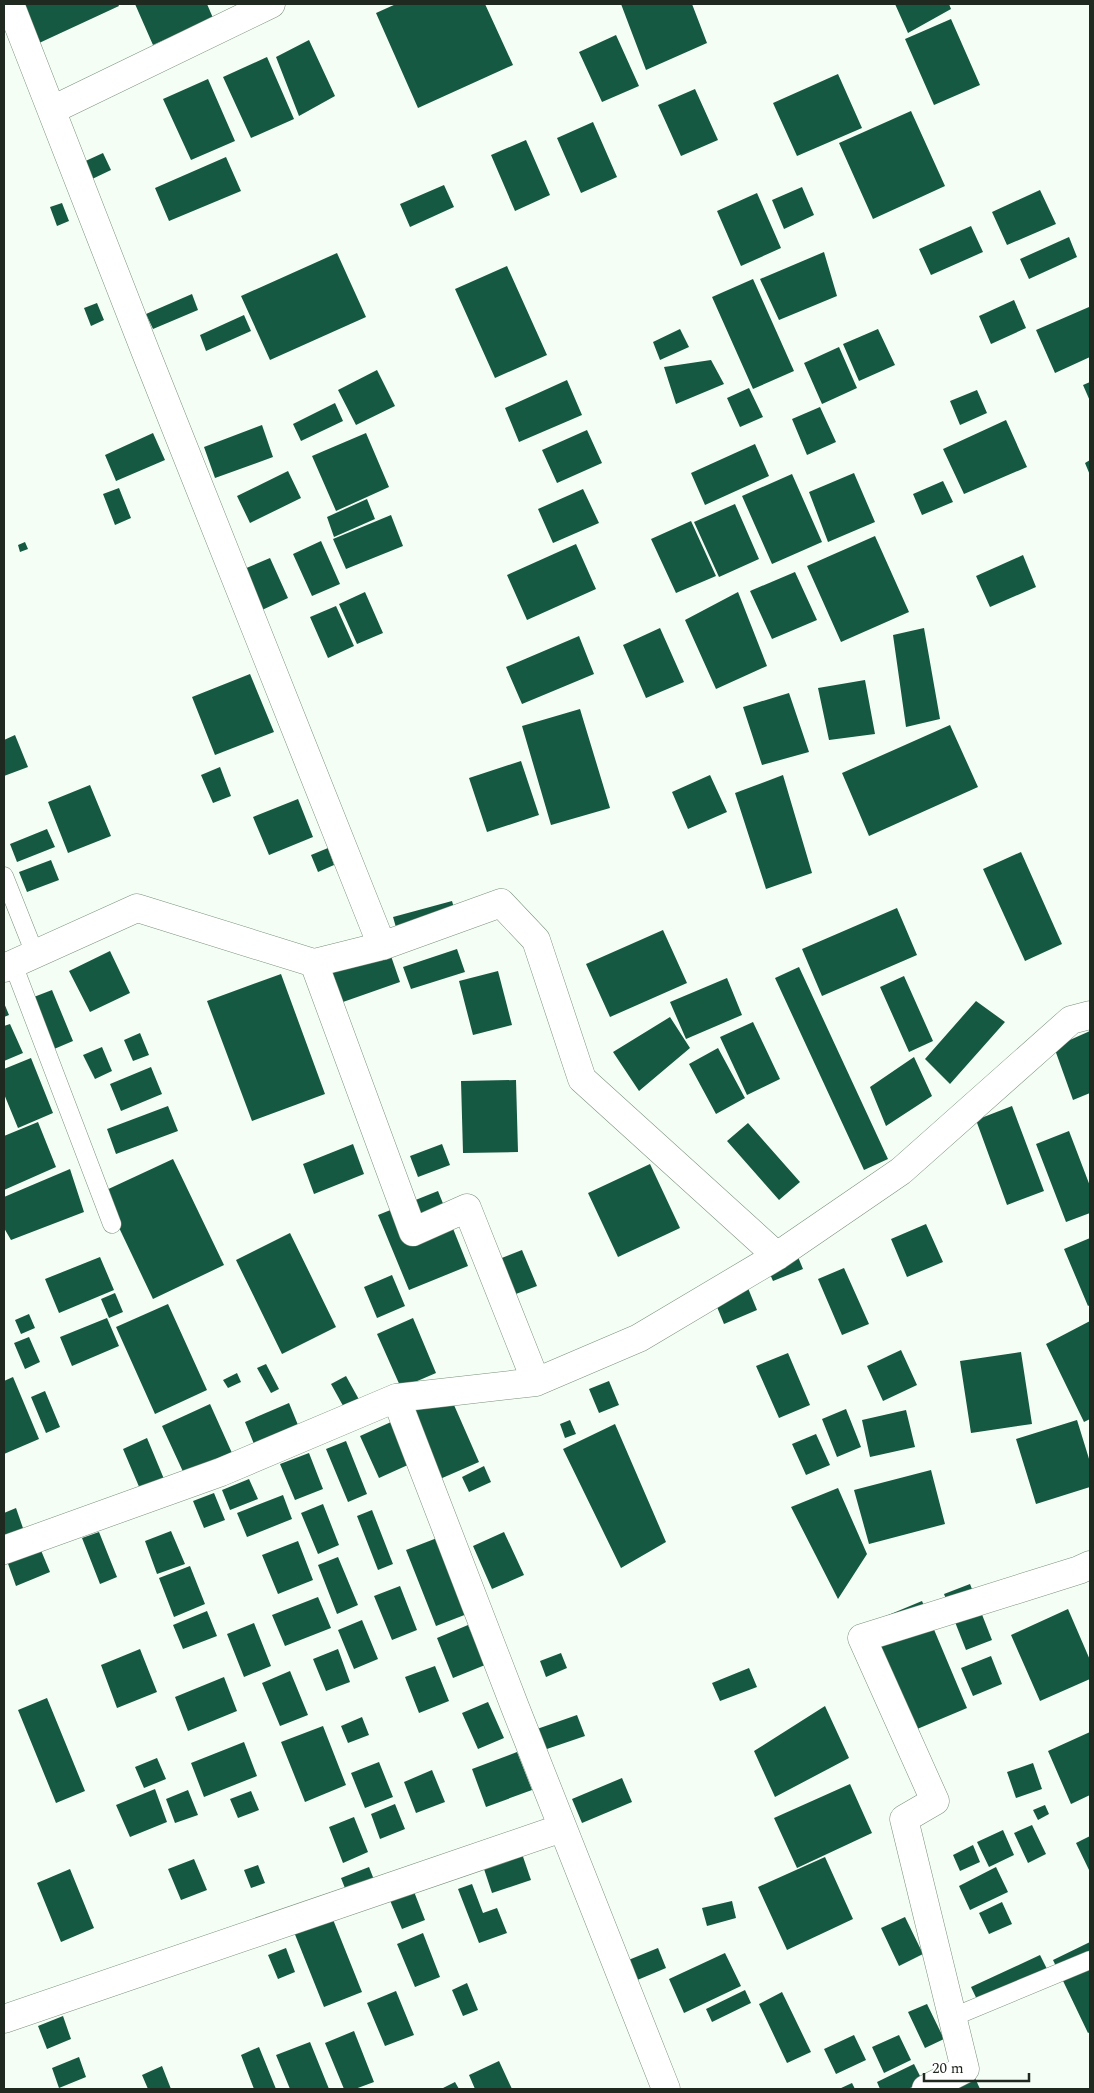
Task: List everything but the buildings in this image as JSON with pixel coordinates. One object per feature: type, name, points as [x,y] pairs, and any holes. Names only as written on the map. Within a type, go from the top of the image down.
[{"type":"street","points":[[10,4],[146,353],[382,946]]},
{"type":"street","points":[[52,110],[271,4]]},
{"type":"street","points":[[17,962],[137,908],[314,963],[382,946],[501,903],[536,940],[582,1079],[777,1256]]},
{"type":"street","points":[[314,963],[413,1232],[467,1208],[536,1382]]},
{"type":"street","points":[[4,1550],[221,1472],[396,1398],[536,1382],[640,1338],[777,1256],[901,1171],[1071,1020],[1090,1015]]},
{"type":"street","points":[[396,1398],[562,1828],[666,2089]]},
{"type":"street","points":[[926,2089],[965,2069],[904,1819],[935,1801],[862,1638],[1090,1565]]},
{"type":"street","points":[[4,2019],[562,1828]]},
{"type":"lane","points":[[4,876],[17,962],[112,1224]]},
{"type":"lane","points":[[953,2017],[1090,1960]]}]
